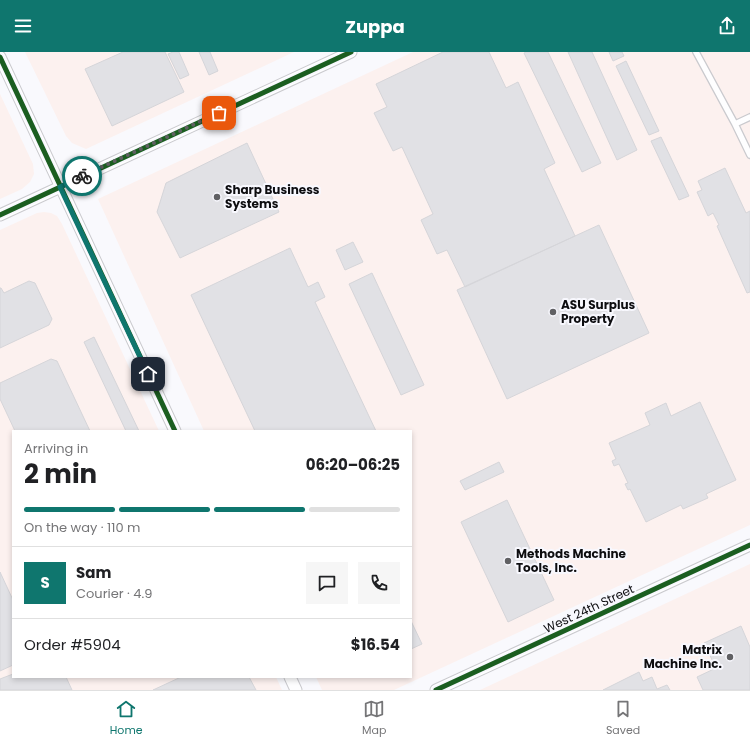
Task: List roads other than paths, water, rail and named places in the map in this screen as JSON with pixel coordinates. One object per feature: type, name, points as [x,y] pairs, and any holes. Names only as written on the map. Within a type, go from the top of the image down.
[{"type":"street","points":[[0,215],[351,52]]},
{"type":"street","points":[[0,57],[175,430]]},
{"type":"street","name":"West 24th Street","points":[[436,690],[750,545]]},
{"type":"street","points":[[290,678],[296,690]]},
{"type":"lane","points":[[696,52],[750,155]]},
{"type":"lane","points":[[735,124],[750,117]]},
{"type":"place","name":"Sharp Business Systems","points":[[217,197]]},
{"type":"place","name":"ASU Surplus Property","points":[[553,312]]},
{"type":"place","name":"Methods Machine Tools, Inc.","points":[[508,561]]},
{"type":"place","name":"Matrix Machine Inc.","points":[[730,657]]}]
